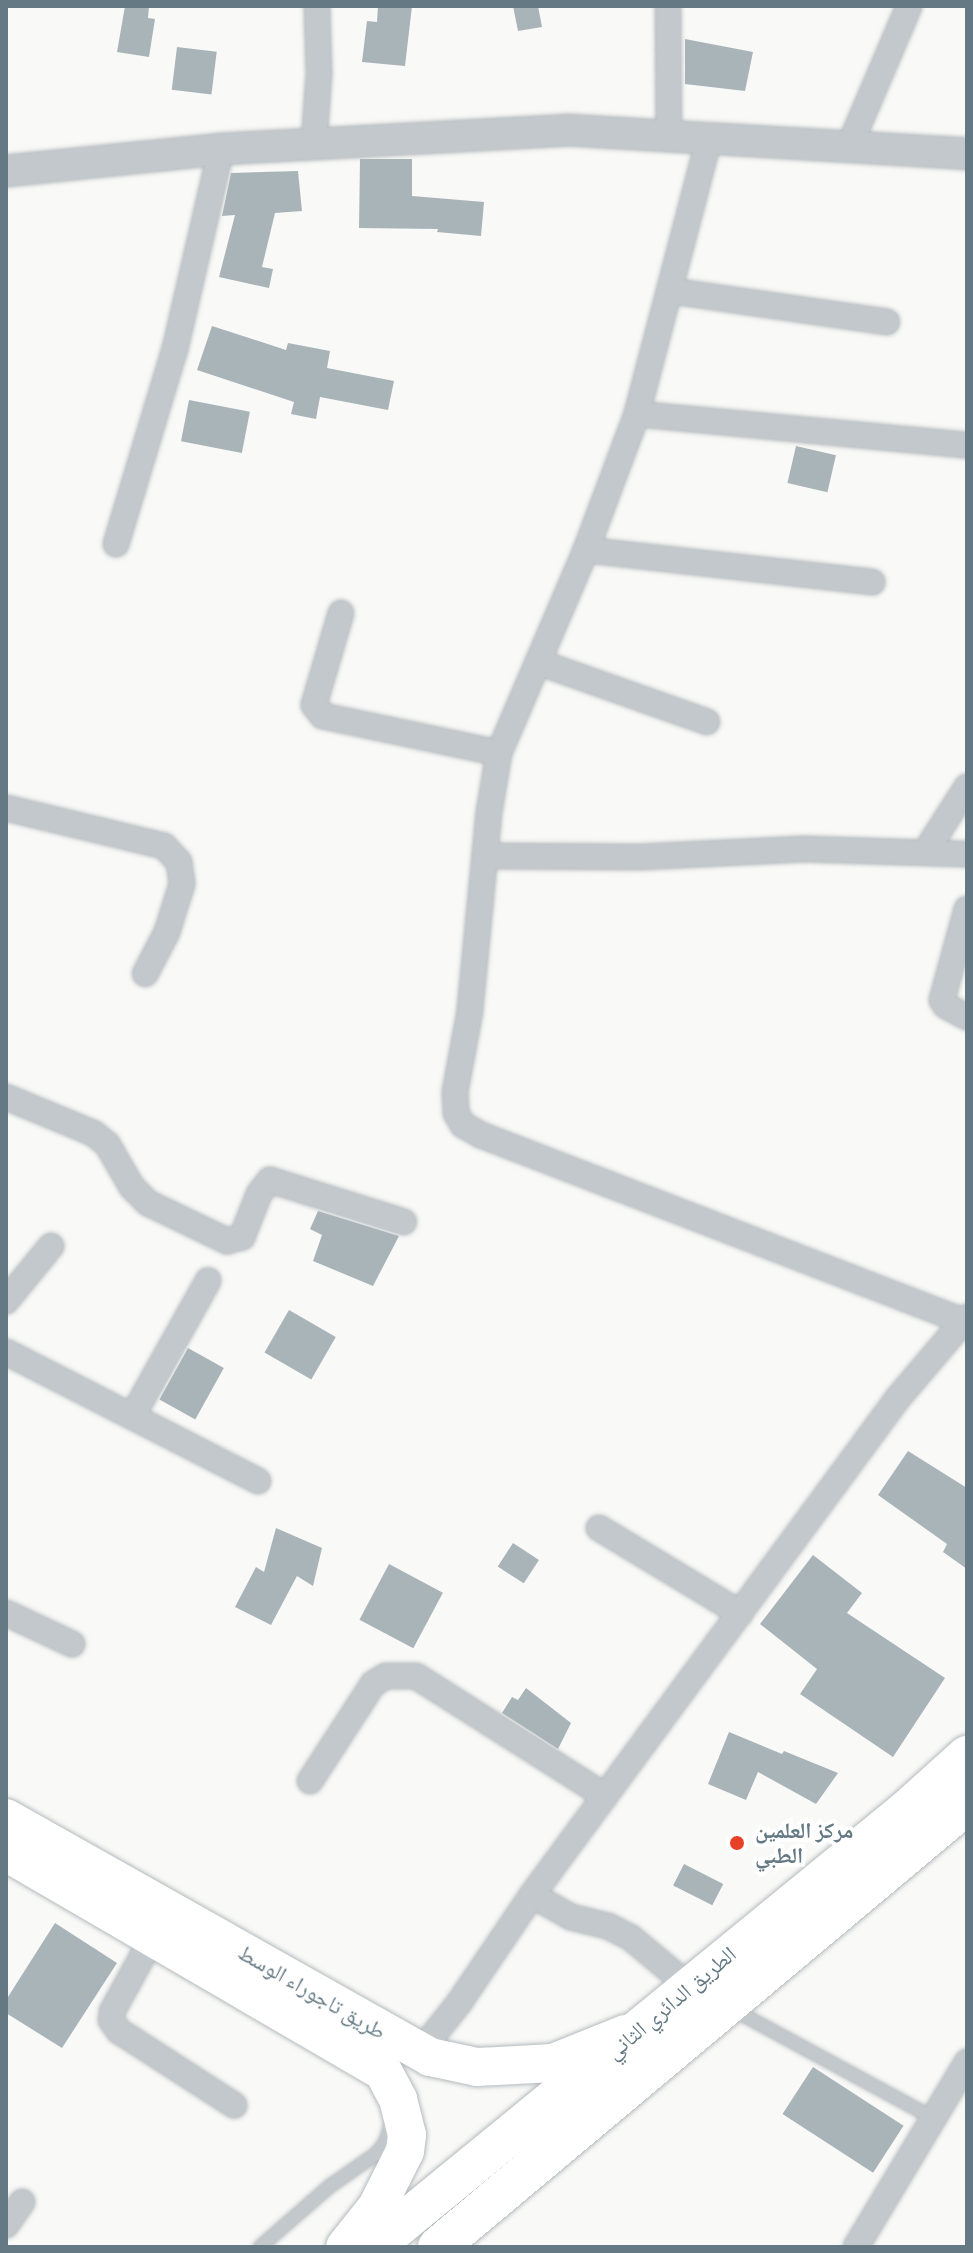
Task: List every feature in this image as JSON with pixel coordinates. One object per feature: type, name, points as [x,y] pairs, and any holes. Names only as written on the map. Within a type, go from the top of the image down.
[{"type":"highway","name":"الطريق الدائري الثاني","points":[[373,2247],[524,2127],[907,1810],[967,1756]]},
{"type":"highway","name":"الطريق الدائري الثاني","points":[[438,2247],[967,1804]]},
{"type":"main road","name":"طريق تاجوراء الوسط","points":[[6,1818],[419,2053],[477,2067],[553,2063],[639,2029]]},
{"type":"main road","name":"طريق تاجوراء الوسط","points":[[6,1852],[383,2071],[398,2099],[407,2135],[405,2151],[377,2207],[345,2247]]},
{"type":"street","points":[[314,143],[319,74],[317,6]]},
{"type":"street","points":[[668,6],[669,136]]},
{"type":"street","points":[[849,147],[909,6]]},
{"type":"street","points":[[6,171],[221,149],[567,130],[967,154]]},
{"type":"street","points":[[419,2053],[459,2003],[532,1895],[898,1398],[965,1319],[481,1135],[463,1125],[456,1113],[455,1092],[470,1011],[489,812],[499,753],[586,550],[637,414],[672,291],[709,139]]},
{"type":"street","points":[[116,544],[175,349],[221,149]]},
{"type":"street","points":[[672,291],[887,322]]},
{"type":"street","points":[[637,414],[967,445]]},
{"type":"street","points":[[586,550],[872,582]]},
{"type":"street","points":[[341,613],[314,705],[323,716],[499,753]]},
{"type":"street","points":[[538,662],[707,722]]},
{"type":"street","points":[[926,851],[967,787]]},
{"type":"street","points":[[6,808],[164,846],[179,862],[182,884],[167,932],[145,974]]},
{"type":"street","points":[[486,856],[640,857],[804,849],[967,854]]},
{"type":"street","points":[[967,909],[942,1000],[946,1006],[967,1017]]},
{"type":"street","points":[[6,1097],[93,1133],[107,1144],[132,1187],[148,1203],[227,1241],[242,1237],[259,1194],[270,1180],[404,1222]]},
{"type":"street","points":[[6,1301],[51,1246]]},
{"type":"street","points":[[133,1415],[208,1281]]},
{"type":"street","points":[[6,1352],[258,1481]]},
{"type":"street","points":[[599,1528],[740,1613]]},
{"type":"street","points":[[6,1613],[72,1644]]},
{"type":"street","points":[[310,1781],[373,1684],[386,1676],[416,1676],[605,1796]]},
{"type":"street","points":[[532,1895],[571,1917],[608,1926],[630,1937],[690,1987]]},
{"type":"street","points":[[153,1937],[112,2012],[111,2020],[119,2031],[234,2105]]},
{"type":"street","points":[[856,2247],[967,2062]]},
{"type":"street","points":[[6,2225],[22,2202]]},
{"type":"lane","points":[[727,2006],[933,2118]]},
{"type":"lane","points":[[260,2247],[330,2186],[376,2154],[385,2143],[398,2099]]},
{"type":"building","points":[[125,6],[149,6],[148,18],[155,19],[149,57],[117,52]]},
{"type":"building","points":[[378,6],[412,6],[405,66],[362,62],[367,21],[377,22]]},
{"type":"building","points":[[513,6],[538,6],[542,27],[518,31]]},
{"type":"building","points":[[685,39],[753,52],[745,91],[685,84]]},
{"type":"building","points":[[177,47],[217,52],[211,95],[172,90]]},
{"type":"building","points":[[360,159],[412,159],[412,196],[484,202],[481,236],[437,232],[438,229],[359,228]]},
{"type":"building","points":[[298,171],[302,211],[275,213],[262,267],[273,269],[269,288],[219,277],[235,215],[222,216],[231,173]]},
{"type":"building","points":[[212,326],[286,350],[288,343],[330,351],[327,368],[394,381],[388,410],[320,397],[316,419],[291,414],[294,402],[197,370]]},
{"type":"building","points":[[189,400],[250,412],[242,453],[181,441]]},
{"type":"building","points":[[796,446],[836,455],[827,492],[787,483]]},
{"type":"building","points":[[318,1211],[399,1236],[373,1286],[313,1261],[322,1235],[310,1229]]},
{"type":"building","points":[[289,1310],[336,1337],[311,1379],[264,1352]]},
{"type":"building","points":[[188,1348],[224,1368],[195,1419],[159,1400]]},
{"type":"building","points":[[908,1451],[967,1488],[967,1569],[943,1552],[947,1544],[878,1495]]},
{"type":"building","points":[[276,1528],[322,1548],[313,1586],[297,1576],[271,1625],[235,1607],[256,1567],[264,1572]]},
{"type":"building","points":[[513,1543],[539,1560],[524,1583],[498,1566]]},
{"type":"building","points":[[813,1555],[862,1593],[847,1613],[945,1678],[893,1757],[800,1694],[817,1669],[760,1624]]},
{"type":"building","points":[[389,1564],[443,1593],[413,1648],[359,1620]]},
{"type":"building","points":[[526,1688],[571,1723],[558,1749],[502,1713],[512,1697],[518,1700]]},
{"type":"building","points":[[729,1732],[838,1773],[816,1804],[758,1772],[746,1800],[708,1784]]},
{"type":"building","points":[[684,1864],[723,1884],[712,1905],[673,1885]]},
{"type":"building","points":[[55,1923],[117,1963],[62,2048],[6,2013],[6,2000]]},
{"type":"building","points":[[813,2067],[904,2126],[873,2173],[783,2114]]},
{"type":"place","name":"مركز العلمين الطبي","points":[[737,1843]]}]
